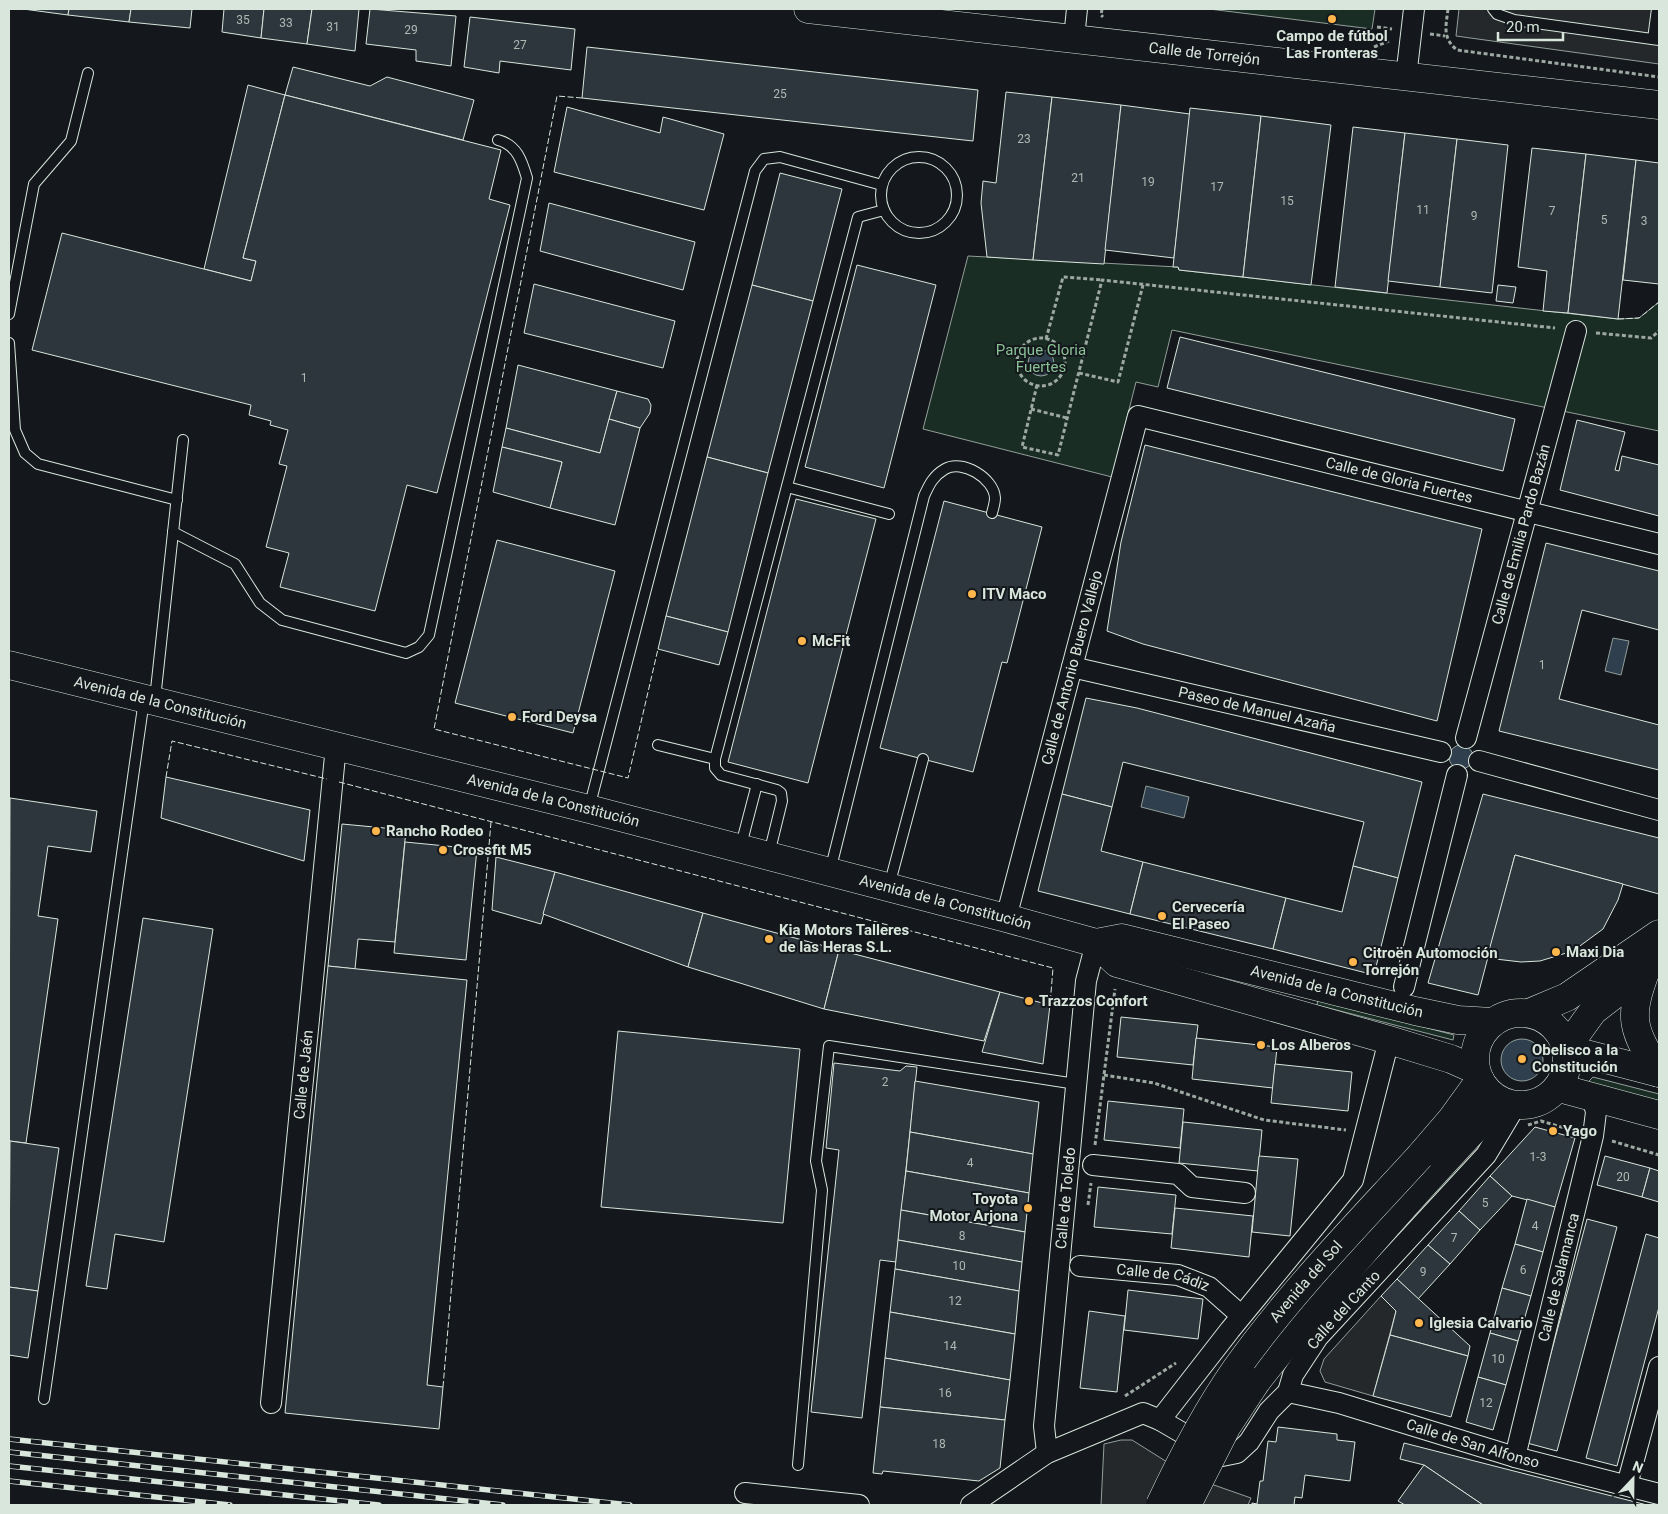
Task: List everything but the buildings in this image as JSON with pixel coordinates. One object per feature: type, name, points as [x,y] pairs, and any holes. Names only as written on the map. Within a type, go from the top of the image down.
[{"type":"main road","name":"Calle de Torrejón","points":[[808,9],[1659,105]]},
{"type":"main road","name":"Avenida de la Constitución","points":[[9,665],[589,809],[1096,943],[1122,938],[1415,1012],[1458,1020],[1492,1022]]},
{"type":"main road","points":[[1529,1013],[1553,1024],[1562,1036],[1567,1048],[1566,1074],[1559,1088],[1548,1097],[1534,1104],[1508,1103],[1488,1092],[1478,1075],[1476,1050],[1482,1033],[1492,1022],[1507,1014],[1529,1013],[1567,996],[1659,934]]},
{"type":"main road","name":"Avenida de la Constitución","points":[[1096,943],[1117,962],[1451,1059],[1478,1075]]},
{"type":"main road","points":[[1567,1048],[1593,1011],[1652,965]]},
{"type":"main road","points":[[1652,965],[1635,999],[1634,1018],[1638,1037],[1659,1073]]},
{"type":"main road","points":[[1567,1048],[1659,1073]]},
{"type":"main road","name":"Avenida del Sol","points":[[1187,1505],[1227,1426],[1256,1382],[1428,1163],[1478,1075]]},
{"type":"main road","points":[[1559,1088],[1659,1115]]},
{"type":"main road","name":"Avenida del Sol","points":[[1160,1505],[1180,1461],[1236,1370],[1274,1320],[1428,1163],[1508,1103]]},
{"type":"street","points":[[1074,38],[1077,9]]},
{"type":"street","points":[[1406,77],[1414,9]]},
{"type":"street","name":"Calle de Emilia Pardo Bazán","points":[[1466,738],[1576,331]]},
{"type":"street","name":"Calle de Gloria Fuertes","points":[[1138,416],[1529,510],[1659,544]]},
{"type":"street","name":"Calle de Antonio Buero Vallejo","points":[[1006,918],[1138,416]]},
{"type":"street","name":"Paseo de Manuel Azaña","points":[[1072,667],[1441,752]]},
{"type":"street","points":[[1454,738],[1466,738],[1476,744],[1479,761],[1468,774],[1457,775],[1451,773],[1443,764],[1441,752],[1444,746],[1454,738]]},
{"type":"street","name":"Calle de Jaén","points":[[271,1403],[336,746]]},
{"type":"street","points":[[1479,761],[1659,810]]},
{"type":"street","points":[[1404,987],[1457,775]]},
{"type":"street","name":"Calle de Toledo","points":[[1047,1453],[1044,1426],[1076,1084],[1086,981],[1096,943]]},
{"type":"street","points":[[1160,1420],[1230,1330],[1353,1180],[1389,1040]]},
{"type":"street","name":"Calle de Salamanca","points":[[1515,1457],[1593,1136],[1596,1112],[1592,1097]]},
{"type":"street","name":"Calle del Canto","points":[[972,1505],[1047,1453],[1142,1413],[1160,1420],[1222,1456],[1237,1453],[1249,1442],[1268,1411],[1288,1392],[1293,1375],[1318,1337],[1486,1155],[1508,1103]]},
{"type":"street","points":[[1093,1165],[1178,1174],[1192,1187],[1245,1193]]},
{"type":"street","name":"Calle de Cádiz","points":[[1080,1266],[1178,1274],[1209,1287],[1235,1310]]},
{"type":"street","points":[[1627,1485],[1659,1367]]},
{"type":"street","name":"Calle de San Alfonso","points":[[1288,1392],[1339,1403],[1515,1457],[1659,1494]]},
{"type":"street","points":[[745,1493],[859,1505]]},
{"type":"lane","points":[[1493,9],[1497,14],[1514,20],[1656,39],[1657,9]]},
{"type":"lane","points":[[9,314],[34,184],[71,141],[88,73]]},
{"type":"lane","points":[[173,532],[235,564],[260,603],[282,620],[406,653],[420,647],[429,635],[527,178],[521,157],[506,142],[498,140]]},
{"type":"lane","points":[[919,156],[932,159],[951,174],[956,186],[957,198],[954,210],[947,221],[937,228],[925,232],[912,232],[901,228],[891,220],[884,210],[881,197],[882,185],[887,174],[896,164],[907,158],[919,156]]},
{"type":"lane","points":[[589,809],[755,171],[764,159],[780,157],[882,185]]},
{"type":"lane","points":[[769,857],[782,801],[781,793],[757,784],[721,775],[715,768],[715,759],[858,217],[884,210]]},
{"type":"lane","points":[[9,343],[15,430],[25,453],[38,464],[177,500]]},
{"type":"lane","points":[[44,1399],[149,701],[173,532],[183,440]]},
{"type":"lane","points":[[830,872],[924,496],[933,478],[947,468],[963,468],[978,473],[989,483],[995,498],[992,513]]},
{"type":"lane","points":[[787,487],[889,514]]},
{"type":"lane","points":[[658,744],[715,759]]},
{"type":"lane","points":[[889,887],[923,759]]},
{"type":"lane","points":[[740,849],[757,784]]},
{"type":"lane","points":[[798,1465],[822,1190],[816,1161],[829,1046],[1076,1084]]},
{"type":"path","points":[[1448,9],[1445,36],[1449,44],[1457,50],[1659,77]]},
{"type":"path","points":[[1046,339],[1063,277],[1651,338],[1659,331]]},
{"type":"path","points":[[1037,385],[1022,447],[1058,455],[1102,280]]},
{"type":"path","points":[[1079,373],[1118,382],[1143,285]]},
{"type":"path","points":[[1046,339],[1059,346],[1063,352],[1065,367],[1058,380],[1052,384],[1037,385],[1029,382],[1019,370],[1019,354],[1030,341],[1046,339]]},
{"type":"path","points":[[1031,408],[1067,418]]},
{"type":"path","points":[[1087,1211],[1115,989]]},
{"type":"path","points":[[1104,1076],[1154,1083],[1264,1120],[1347,1130]]},
{"type":"path","points":[[1122,1398],[1184,1358]]},
{"type":"green space","name":"Campo de fútbol Las Fronteras","points":[[1209,9],[1375,9],[1372,29]]},
{"type":"green space","name":"Parque Gloria Fuertes","points":[[968,256],[1178,267],[1179,270],[1618,319],[1639,318],[1659,302],[1659,431],[1172,330],[1158,387],[1136,382],[1112,477],[923,429]]},
{"type":"green space","points":[[1318,999],[1454,1035],[1453,1040],[1317,1005]]},
{"type":"green space","points":[[1593,1077],[1659,1094],[1659,1102],[1588,1082]]},
{"type":"shaded area","points":[[1459,9],[1659,9],[1659,64],[1456,36]]},
{"type":"shaded area","points":[[1381,1296],[1396,1311],[1373,1396],[1325,1382],[1320,1371],[1324,1359]]},
{"type":"shaded area","points":[[1121,1440],[1132,1440],[1191,1477],[1251,1498],[1248,1505],[1101,1505],[1104,1444]]},
{"type":"water","points":[[1041,350],[1050,354],[1054,363],[1050,372],[1041,376],[1032,372],[1028,363],[1032,354]]},
{"type":"water","points":[[1613,638],[1629,641],[1621,675],[1605,671]]},
{"type":"water","points":[[1461,745],[1470,748],[1473,757],[1470,766],[1461,769],[1452,766],[1449,757],[1452,748]]},
{"type":"water","points":[[1146,786],[1189,797],[1184,818],[1141,807]]},
{"type":"water","points":[[1522,1039],[1537,1045],[1543,1060],[1537,1075],[1522,1081],[1507,1075],[1501,1060],[1507,1045]]},
{"type":"railway","points":[[9,1439],[630,1505]]},
{"type":"railway","points":[[9,1452],[503,1505]]},
{"type":"railway","points":[[9,1466],[379,1505]]},
{"type":"railway","points":[[9,1481],[230,1505]]},
{"type":"fence","points":[[582,98],[557,96],[434,729],[628,778],[658,649]]},
{"type":"fence","points":[[1618,319],[1639,318],[1659,302]]},
{"type":"fence","points":[[166,777],[172,741],[327,779]]},
{"type":"fence","points":[[339,782],[1053,968],[1050,1005]]},
{"type":"fence","points":[[443,1387],[491,822]]},
{"type":"place","name":"Campo de fútbol Las Fronteras","points":[[1332,19]]},
{"type":"place","name":"ITV Maco","points":[[972,594]]},
{"type":"place","name":"McFit","points":[[802,641]]},
{"type":"place","name":"Ford Deysa","points":[[512,717]]},
{"type":"place","name":"Rancho Rodeo","points":[[376,831]]},
{"type":"place","name":"Crossfit M5","points":[[443,850]]},
{"type":"place","name":"Cervecería El Paseo","points":[[1162,916]]},
{"type":"place","name":"Kia Motors Talleres de las Heras S.L.","points":[[769,939]]},
{"type":"place","name":"Maxi Dia","points":[[1556,952]]},
{"type":"place","name":"Citroën Automoción Torrejón","points":[[1353,962]]},
{"type":"place","name":"Trazzos Confort","points":[[1029,1001]]},
{"type":"place","name":"Los Alberos","points":[[1261,1045]]},
{"type":"place","name":"Obelisco a la Constitución","points":[[1522,1059]]},
{"type":"place","name":"Yago","points":[[1553,1131]]},
{"type":"place","name":"Toyota Motor Arjona","points":[[1028,1208]]},
{"type":"place","name":"Iglesia Calvario","points":[[1419,1323]]}]
